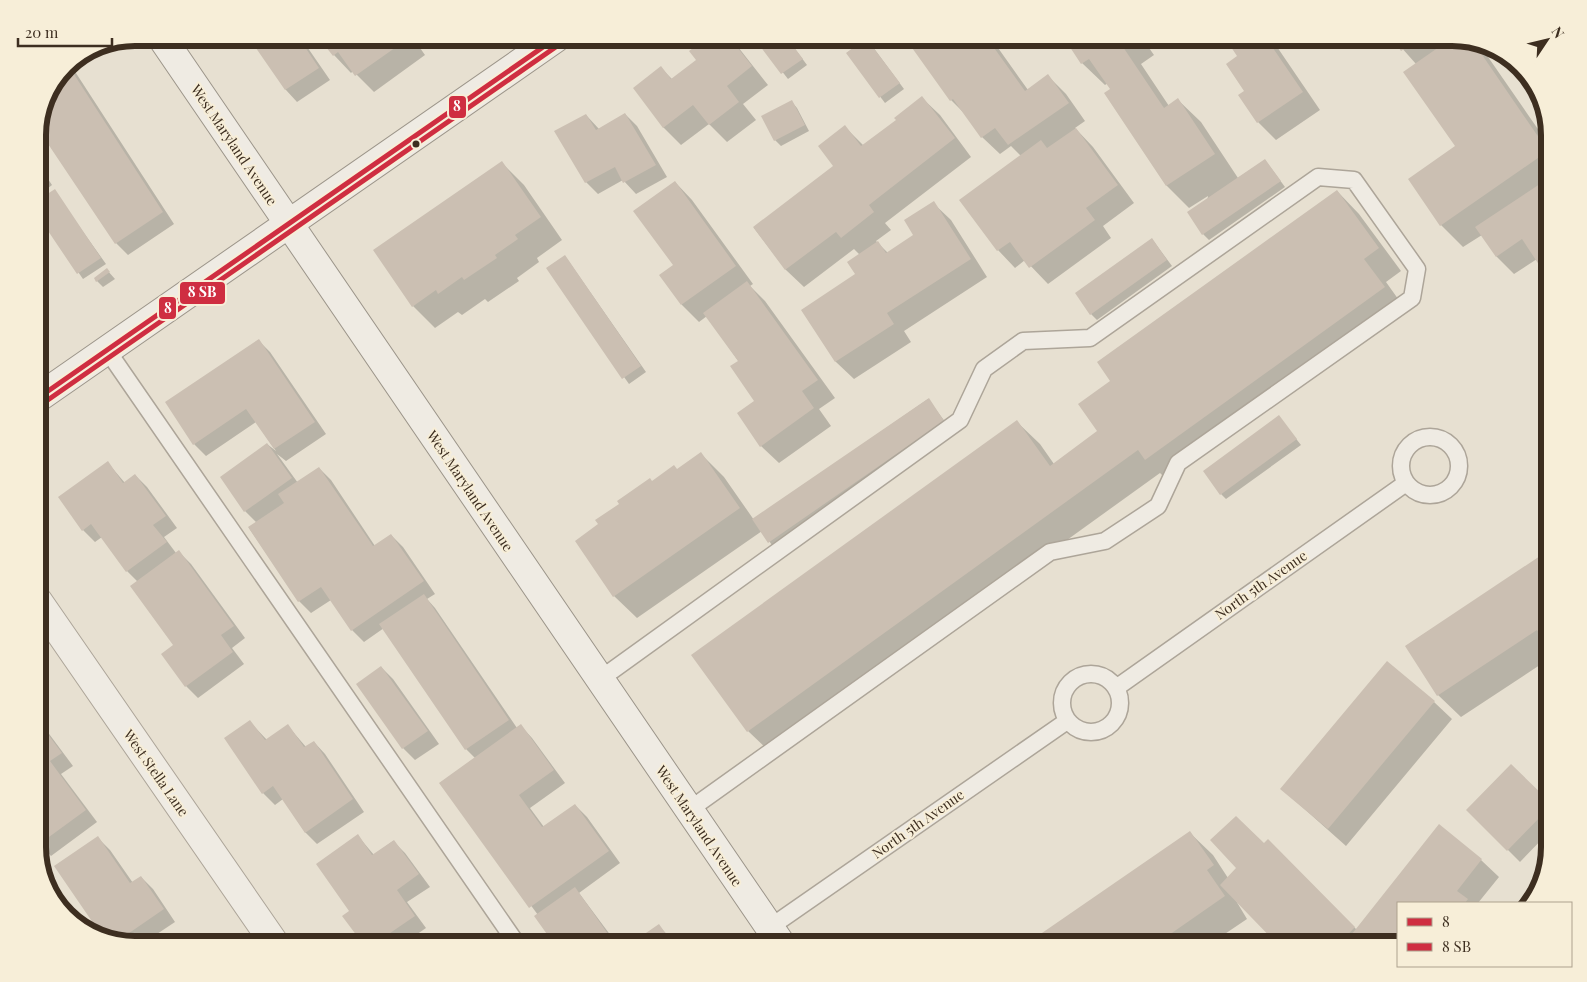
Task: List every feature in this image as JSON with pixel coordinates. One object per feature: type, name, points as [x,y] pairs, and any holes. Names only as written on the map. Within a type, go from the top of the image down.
[{"type":"street","name":"West Maryland Avenue","points":[[167,46],[775,936]]},
{"type":"street","points":[[46,392],[545,46]]},
{"type":"street","name":"West Stella Lane","points":[[46,613],[269,936]]},
{"type":"lane","points":[[599,680],[960,420],[984,369],[1023,341],[1090,338],[1318,177],[1354,180],[1417,269],[1412,298],[1178,463],[1158,506],[1105,541],[1050,552],[689,810]]},
{"type":"lane","points":[[107,350],[510,936]]},
{"type":"lane","name":"North 5th Avenue","points":[[1116,688],[1406,483]]},
{"type":"lane","points":[[1091,674],[1108,679],[1116,688],[1120,700],[1119,711],[1116,720],[1107,728],[1099,732],[1087,732],[1079,730],[1067,720],[1062,709],[1062,699],[1069,683],[1079,676],[1091,674]]},
{"type":"lane","name":"North 5th Avenue","points":[[775,936],[1067,720]]},
{"type":"building","points":[[255,46],[304,46],[319,68],[285,90]]},
{"type":"building","points":[[325,46],[398,46],[355,76],[338,52],[333,56]]},
{"type":"building","points":[[696,46],[736,46],[752,66],[727,86],[739,102],[709,125],[693,105],[663,128],[633,88],[661,66],[671,79],[696,60],[689,51]]},
{"type":"building","points":[[760,46],[793,46],[803,59],[781,74]]},
{"type":"building","points":[[855,46],[872,46],[900,83],[879,98],[846,53]]},
{"type":"building","points":[[911,46],[993,46],[1025,91],[1048,74],[1069,103],[1008,145],[995,128],[981,138],[953,99],[950,101]]},
{"type":"building","points":[[1069,46],[1122,46],[1164,108],[1178,98],[1215,154],[1166,186],[1104,93],[1110,89],[1089,59],[1081,64]]},
{"type":"building","points":[[1230,46],[1271,46],[1303,92],[1257,123],[1238,95],[1244,91],[1226,64],[1237,56]]},
{"type":"building","points":[[1398,46],[1409,46],[1401,51]]},
{"type":"building","points":[[1440,46],[1463,47],[1479,51],[1541,141],[1541,156],[1440,226],[1408,179],[1455,146],[1403,72]]},
{"type":"building","points":[[72,72],[163,212],[115,244],[46,141],[46,129],[53,101],[61,86]]},
{"type":"building","points":[[922,96],[955,138],[869,205],[874,212],[841,238],[836,232],[785,270],[753,227],[833,166],[818,146],[845,125],[861,146],[896,120],[894,118]]},
{"type":"building","points":[[792,100],[805,125],[774,141],[761,116]]},
{"type":"building","points":[[625,113],[656,165],[623,183],[615,167],[585,183],[554,131],[586,114],[596,130]]},
{"type":"building","points":[[1076,128],[1118,185],[1086,208],[1095,220],[1029,268],[1010,242],[997,251],[959,200],[1041,140],[1047,148]]},
{"type":"building","points":[[1265,159],[1281,181],[1202,235],[1187,212]]},
{"type":"building","points":[[502,161],[541,217],[515,235],[518,239],[495,255],[497,258],[464,280],[462,277],[438,294],[436,290],[412,307],[373,250]]},
{"type":"building","points":[[675,181],[736,266],[681,305],[659,275],[673,265],[633,211]]},
{"type":"building","points":[[1541,183],[1541,268],[1522,239],[1496,257],[1475,227]]},
{"type":"building","points":[[55,189],[101,258],[77,274],[46,228],[46,195]]},
{"type":"building","points":[[1337,190],[1379,248],[1364,259],[1385,287],[1145,460],[1138,450],[747,732],[691,655],[1017,420],[1050,466],[1097,431],[1078,404],[1110,381],[1097,362]]},
{"type":"building","points":[[934,201],[971,259],[887,313],[894,324],[835,362],[801,310],[855,274],[847,262],[878,241],[886,253],[913,235],[904,220]]},
{"type":"building","points":[[1152,238],[1167,260],[1090,315],[1075,293]]},
{"type":"building","points":[[565,255],[641,366],[622,379],[546,268]]},
{"type":"building","points":[[107,268],[110,272],[96,282],[94,278]]},
{"type":"building","points":[[747,281],[818,380],[802,391],[814,408],[760,447],[737,413],[754,401],[730,366],[738,361],[703,313]]},
{"type":"building","points":[[259,339],[315,422],[274,449],[246,409],[193,445],[165,402]]},
{"type":"building","points":[[929,398],[944,421],[768,543],[752,519]]},
{"type":"building","points":[[1279,415],[1297,439],[1220,495],[1203,471]]},
{"type":"building","points":[[267,443],[292,478],[244,512],[220,477]]},
{"type":"building","points":[[701,452],[740,508],[613,597],[575,541],[598,524],[595,520],[619,504],[617,501],[650,478],[652,481],[674,465],[677,469]]},
{"type":"building","points":[[108,461],[123,483],[135,474],[166,516],[153,525],[167,542],[126,572],[91,524],[82,531],[58,497]]},
{"type":"building","points":[[319,467],[373,546],[391,534],[424,581],[351,631],[321,587],[298,602],[248,527],[284,503],[278,494]]},
{"type":"building","points":[[179,550],[234,626],[221,635],[233,652],[185,687],[161,654],[173,645],[130,586]]},
{"type":"building","points":[[1541,555],[1541,636],[1537,630],[1437,696],[1405,646]]},
{"type":"building","points":[[424,594],[509,720],[465,750],[379,624]]},
{"type":"building","points":[[1387,661],[1435,701],[1328,829],[1280,789]]},
{"type":"building","points":[[381,666],[428,731],[402,749],[356,684]]},
{"type":"building","points":[[250,720],[265,740],[288,724],[304,747],[314,741],[353,799],[305,833],[273,786],[262,794],[224,738]]},
{"type":"building","points":[[521,724],[554,770],[519,795],[542,827],[575,804],[609,851],[529,908],[439,783]]},
{"type":"building","points":[[46,732],[62,753],[50,761],[86,810],[46,839]]},
{"type":"building","points":[[1511,764],[1541,793],[1541,816],[1507,851],[1466,810]]},
{"type":"building","points":[[1236,816],[1264,843],[1268,839],[1355,927],[1347,936],[1269,936],[1220,885],[1236,868],[1210,840]]},
{"type":"building","points":[[1439,824],[1482,859],[1457,891],[1468,899],[1466,902],[1397,902],[1397,936],[1350,936]]},
{"type":"building","points":[[1190,831],[1214,865],[1207,870],[1225,896],[1168,936],[1038,936]]},
{"type":"building","points":[[358,834],[372,855],[394,840],[419,874],[397,890],[415,916],[386,936],[357,936],[342,916],[349,911],[316,864]]},
{"type":"building","points":[[98,836],[130,883],[141,876],[164,909],[126,935],[101,929],[95,926],[54,866]]},
{"type":"building","points":[[575,887],[609,936],[548,936],[534,916]]},
{"type":"building","points":[[659,924],[667,936],[642,936]]},
{"type":"transit line","name":"8","points":[[46,392],[544,46]]},
{"type":"transit line","points":[[46,401],[557,46]]}]
